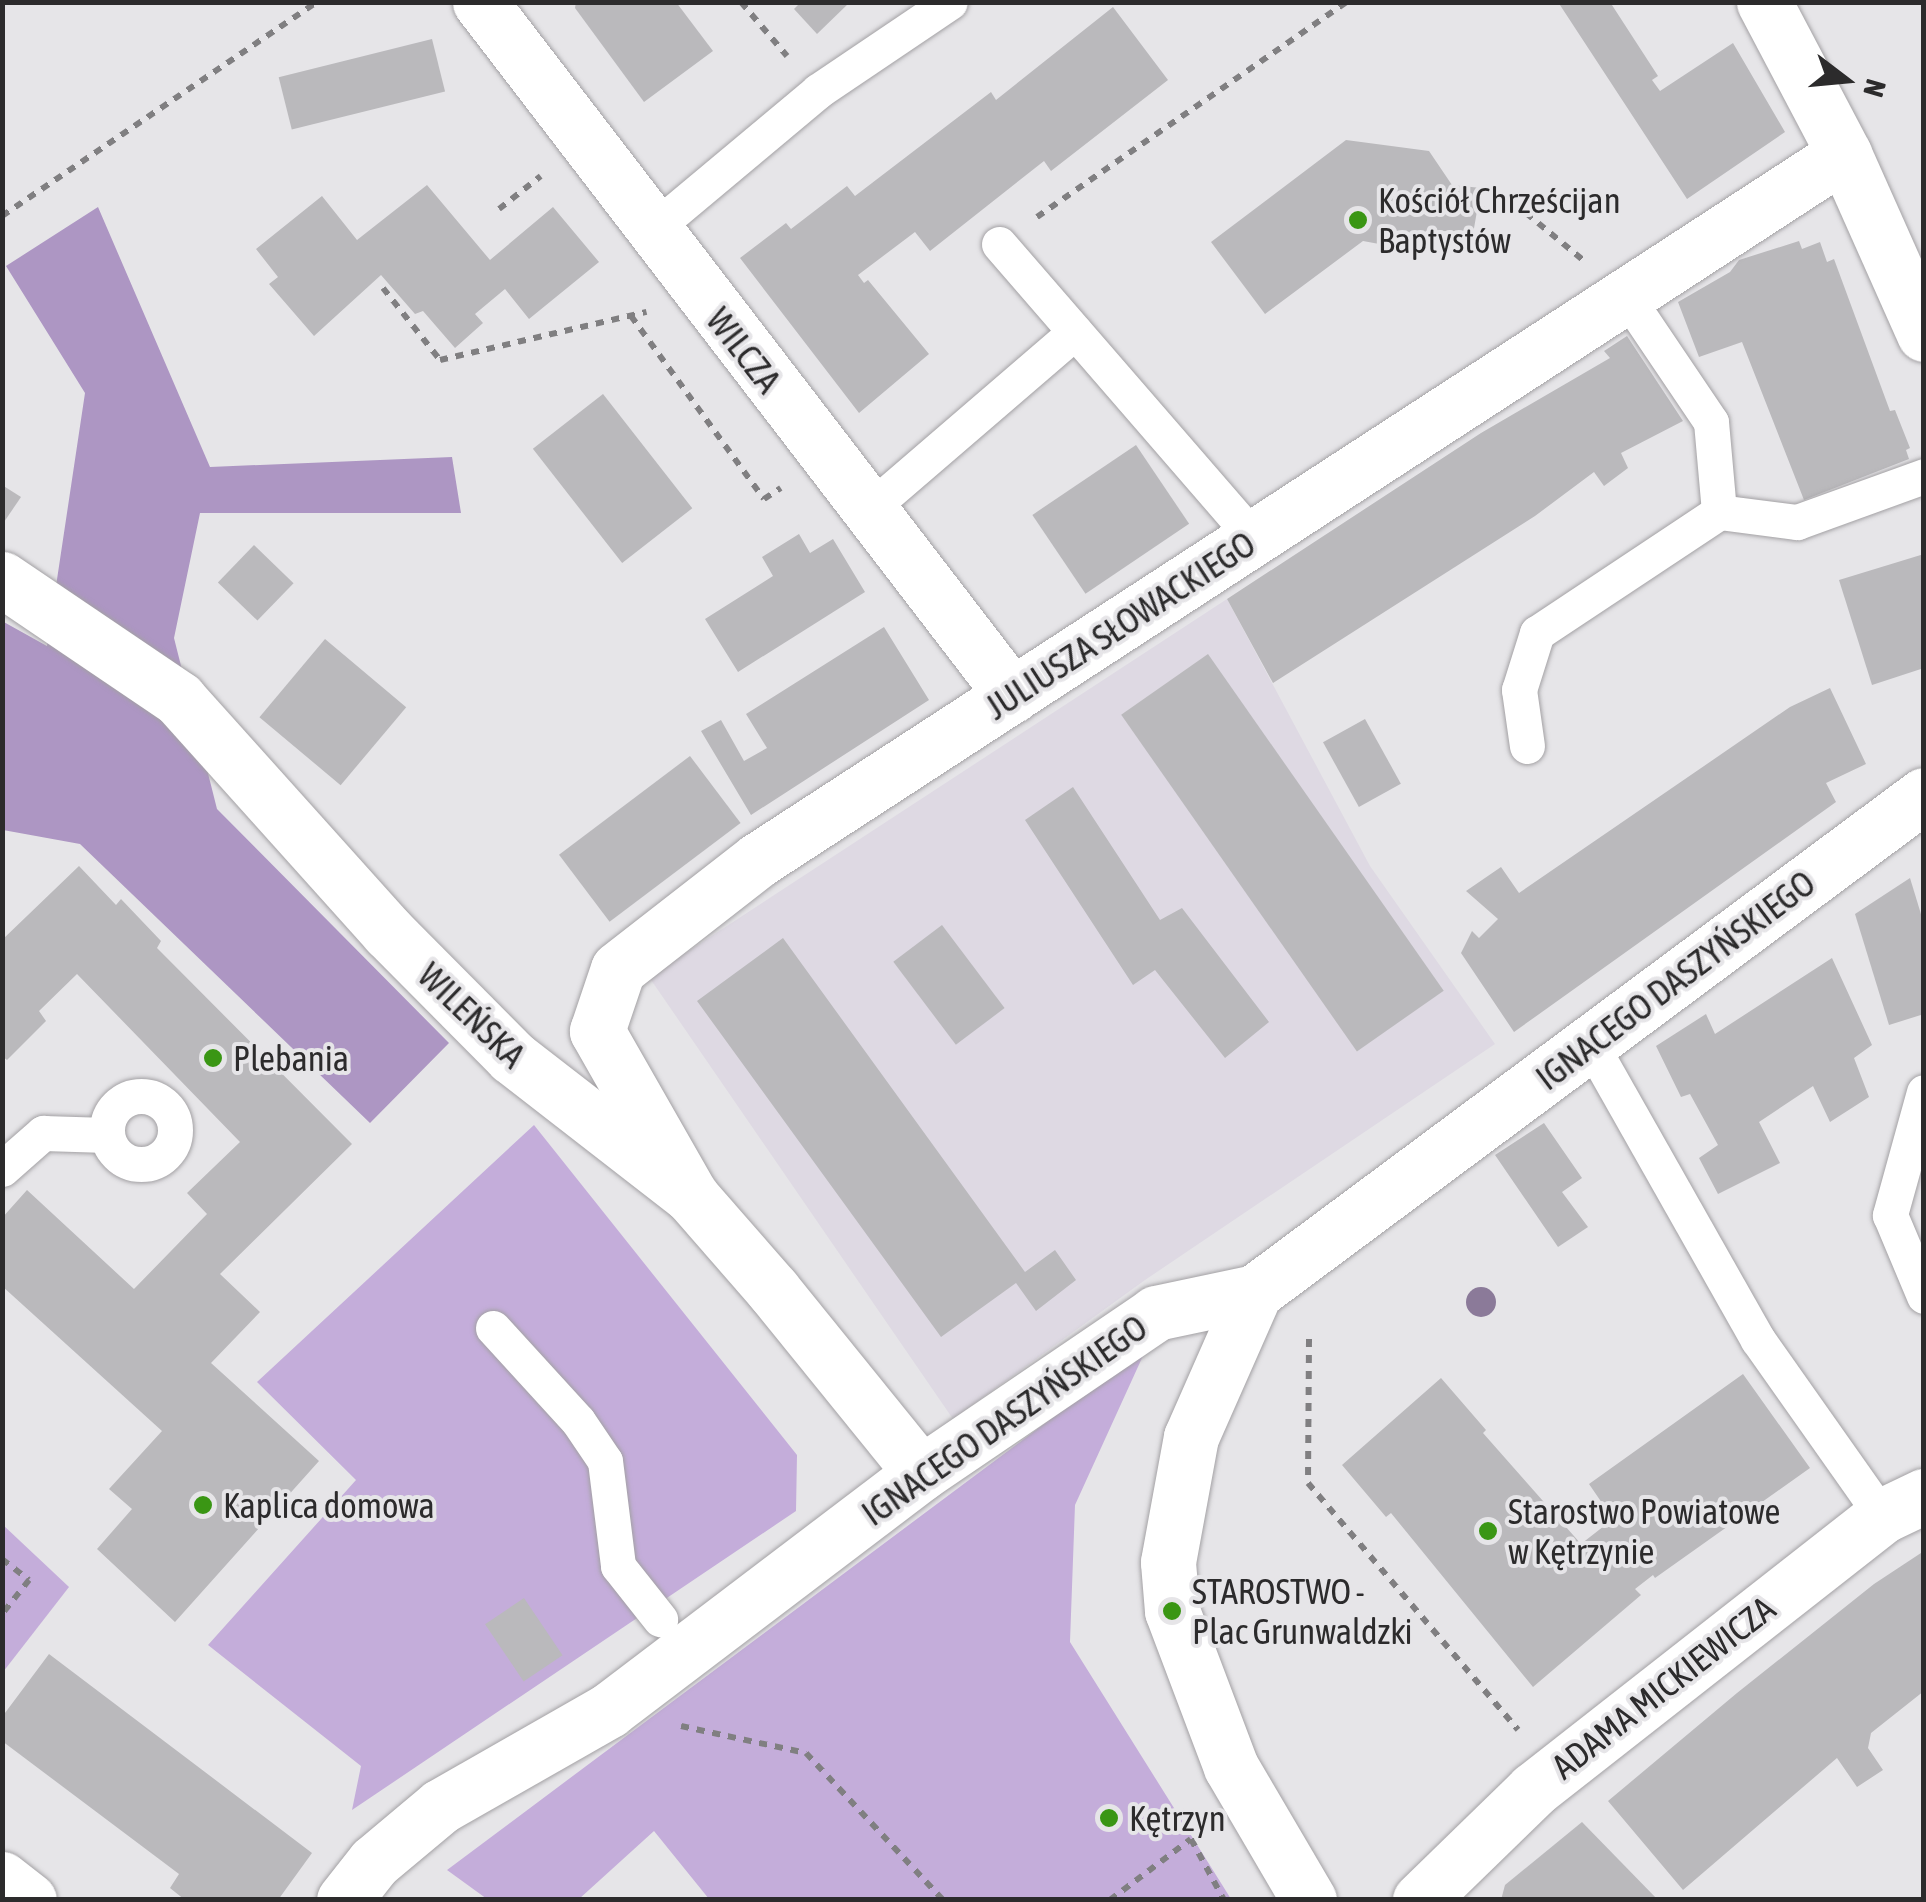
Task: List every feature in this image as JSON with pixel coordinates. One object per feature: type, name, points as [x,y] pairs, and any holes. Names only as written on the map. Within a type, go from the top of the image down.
[{"type":"street","name":"WILCZA","points":[[480,2],[1012,696]]},
{"type":"street","points":[[1764,2],[1844,154],[1924,334]]},
{"type":"street","name":"JULIUSZA SŁOWACKIEGO","points":[[691,1196],[598,1031],[618,969],[758,860],[1254,538],[1607,280],[1844,154]]},
{"type":"street","name":"WILEŃSKA","points":[[2,579],[179,699],[388,932],[512,1057],[691,1196],[786,1305],[920,1473]]},
{"type":"street","name":"IGNACEGO DASZYŃSKIEGO","points":[[344,1900],[374,1862],[441,1806],[610,1710],[920,1473],[1156,1313],[1255,1292],[1924,795]]},
{"type":"street","points":[[1255,1292],[1191,1437],[1168,1562],[1172,1610],[1231,1767],[1308,1900]]},
{"type":"street","name":"ADAMA MICKIEWICZA","points":[[1420,1900],[1554,1773],[1903,1506]]},
{"type":"street","points":[[2,1879],[28,1900]]},
{"type":"lane","points":[[652,230],[818,91],[950,2]]},
{"type":"lane","points":[[999,244],[1254,538]]},
{"type":"lane","points":[[1607,280],[1711,422],[1719,512]]},
{"type":"lane","points":[[868,510],[1076,332]]},
{"type":"lane","points":[[1526,746],[1519,690],[1538,633],[1719,512],[1797,522],[1924,476]]},
{"type":"lane","points":[[1590,1043],[1758,1340],[1903,1506]]},
{"type":"lane","points":[[1924,1092],[1890,1215],[1924,1296]]},
{"type":"lane","points":[[2,1169],[42,1132],[107,1136]]},
{"type":"lane","points":[[494,1328],[578,1421],[605,1461],[618,1566],[660,1619]]},
{"type":"path","points":[[2,216],[317,2]]},
{"type":"path","points":[[740,2],[818,91]]},
{"type":"path","points":[[999,244],[1346,2]]},
{"type":"path","points":[[1477,209],[1526,213],[1607,280]]},
{"type":"path","points":[[383,288],[440,360],[631,316],[764,499],[828,458]]},
{"type":"path","points":[[1308,1339],[1308,1484],[1554,1773]]},
{"type":"path","points":[[2,1559],[29,1580],[2,1614]]},
{"type":"path","points":[[610,1710],[806,1753],[944,1900]]},
{"type":"path","points":[[1110,1900],[1190,1839],[1224,1900]]},
{"type":"shaded area","points":[[98,207],[210,467],[452,457],[461,513],[200,513],[174,638],[217,809],[449,1043],[370,1123],[80,844],[3,830],[2,621],[47,646],[85,393],[6,266]]},
{"type":"shaded area","points":[[1227,599],[1370,866],[1495,1044],[1145,1280],[953,1419],[649,977]]},
{"type":"shaded area","points":[[534,1125],[797,1455],[796,1511],[352,1810],[361,1766],[208,1645],[356,1480],[257,1382]]},
{"type":"shaded area","points":[[1147,1347],[1075,1505],[1070,1642],[1231,1899],[709,1899],[654,1831],[579,1899],[487,1899],[447,1870]]},
{"type":"shaded area","points":[[2,1524],[69,1587],[3,1672],[2,1672]]},
{"type":"building","points":[[576,2],[676,2],[713,51],[644,102],[575,8]]},
{"type":"building","points":[[801,2],[850,2],[817,34],[794,9]]},
{"type":"building","points":[[1558,2],[1610,2],[1658,76],[1652,80],[1660,91],[1733,43],[1785,132],[1687,199]]},
{"type":"building","points":[[1113,7],[1168,80],[1051,171],[1044,161],[930,251],[915,232],[858,275],[864,283],[868,280],[929,354],[859,413],[740,258],[786,223],[791,229],[847,186],[855,196],[991,92],[996,100]]},
{"type":"building","points":[[432,39],[445,91],[292,130],[279,77]]},
{"type":"building","name":"Kościół Chrześcijan Baptystów","points":[[1346,140],[1429,151],[1452,185],[1481,188],[1473,234],[1443,231],[1417,251],[1363,241],[1265,314],[1211,242]]},
{"type":"building","points":[[427,185],[490,260],[553,207],[599,262],[529,319],[505,289],[475,314],[483,323],[455,348],[423,311],[415,314],[381,275],[314,336],[269,284],[278,277],[256,249],[322,196],[357,240]]},
{"type":"building","points":[[1799,241],[1802,249],[1820,242],[1827,262],[1834,259],[1890,411],[1895,410],[1910,448],[1906,450],[1909,459],[1804,500],[1742,342],[1699,357],[1678,302],[1730,272],[1739,260]]},
{"type":"building","points":[[1627,336],[1683,421],[1621,453],[1628,468],[1604,486],[1594,472],[1535,516],[1273,683],[1227,599],[1481,433],[1610,358],[1604,351]]},
{"type":"building","points":[[603,394],[692,508],[622,563],[533,449]]},
{"type":"building","points":[[1136,445],[1189,524],[1085,594],[1032,515]]},
{"type":"building","points":[[2,485],[21,497],[2,525]]},
{"type":"building","points":[[799,534],[810,553],[833,539],[865,592],[738,672],[705,619],[773,576],[762,557]]},
{"type":"building","points":[[254,545],[294,583],[257,621],[218,582]]},
{"type":"building","points":[[1924,554],[1924,668],[1872,685],[1839,580]]},
{"type":"building","points":[[884,627],[929,700],[751,815],[701,731],[721,720],[744,761],[767,748],[746,714]]},
{"type":"building","points":[[325,639],[406,707],[341,785],[259,717]]},
{"type":"building","points":[[1208,654],[1444,991],[1357,1051],[1121,715]]},
{"type":"building","points":[[1830,688],[1866,764],[1826,783],[1836,802],[1514,1032],[1461,953],[1472,931],[1479,938],[1498,919],[1466,891],[1501,867],[1519,893],[1790,707]]},
{"type":"building","points":[[1365,719],[1401,784],[1359,807],[1323,742]]},
{"type":"building","points":[[690,756],[741,823],[610,922],[559,855]]},
{"type":"building","points":[[1073,787],[1160,920],[1182,908],[1269,1022],[1225,1058],[1155,970],[1133,985],[1025,820]]},
{"type":"building","points":[[79,866],[116,905],[121,899],[161,941],[157,948],[352,1144],[220,1274],[260,1312],[211,1363],[319,1461],[175,1622],[97,1549],[132,1509],[109,1489],[162,1431],[2,1286],[2,1218],[27,1190],[134,1289],[207,1214],[187,1193],[240,1142],[77,974],[39,1011],[46,1021],[7,1060],[2,1056],[2,940]]},
{"type":"building","points":[[1910,878],[1924,924],[1924,1014],[1889,1025],[1855,914]]},
{"type":"building","points":[[942,925],[1005,1008],[956,1045],[893,962]]},
{"type":"building","points":[[783,938],[1025,1272],[1055,1250],[1076,1280],[1036,1311],[1016,1283],[941,1337],[697,1001]]},
{"type":"building","points":[[1832,958],[1872,1045],[1854,1058],[1869,1097],[1830,1122],[1813,1086],[1759,1122],[1780,1163],[1718,1194],[1699,1158],[1718,1145],[1690,1094],[1681,1097],[1656,1046],[1706,1014],[1715,1034]]},
{"type":"building","points":[[1544,1123],[1582,1178],[1562,1192],[1588,1227],[1558,1247],[1495,1155]]},
{"type":"building","name":"Starostwo Powiatowe w Kętrzynie","points":[[1743,1374],[1810,1468],[1635,1589],[1641,1595],[1533,1687],[1391,1513],[1386,1517],[1342,1465],[1441,1378],[1486,1430],[1483,1433],[1581,1544],[1613,1519],[1589,1484]]},
{"type":"building","points":[[1924,1551],[1924,1691],[1871,1733],[1868,1748],[1883,1770],[1857,1787],[1837,1758],[1683,1890],[1608,1801],[1874,1584]]},
{"type":"building","points":[[524,1598],[563,1655],[524,1681],[485,1624]]},
{"type":"building","points":[[49,1654],[312,1853],[278,1900],[185,1900],[170,1888],[179,1874],[2,1741],[2,1717]]},
{"type":"building","points":[[1582,1822],[1658,1900],[1501,1900],[1505,1885]]},
{"type":"place","name":"Kościół Chrześcijan Baptystów","points":[[1358,220]]},
{"type":"place","name":"Plebania","points":[[213,1058]]},
{"type":"place","name":"Kaplica domowa","points":[[203,1505]]},
{"type":"place","name":"Starostwo Powiatowe w Kętrzynie","points":[[1488,1531]]},
{"type":"place","name":"STAROSTWO - Plac Grunwaldzki","points":[[1172,1611]]},
{"type":"place","name":"Kętrzyn","points":[[1109,1818]]}]
